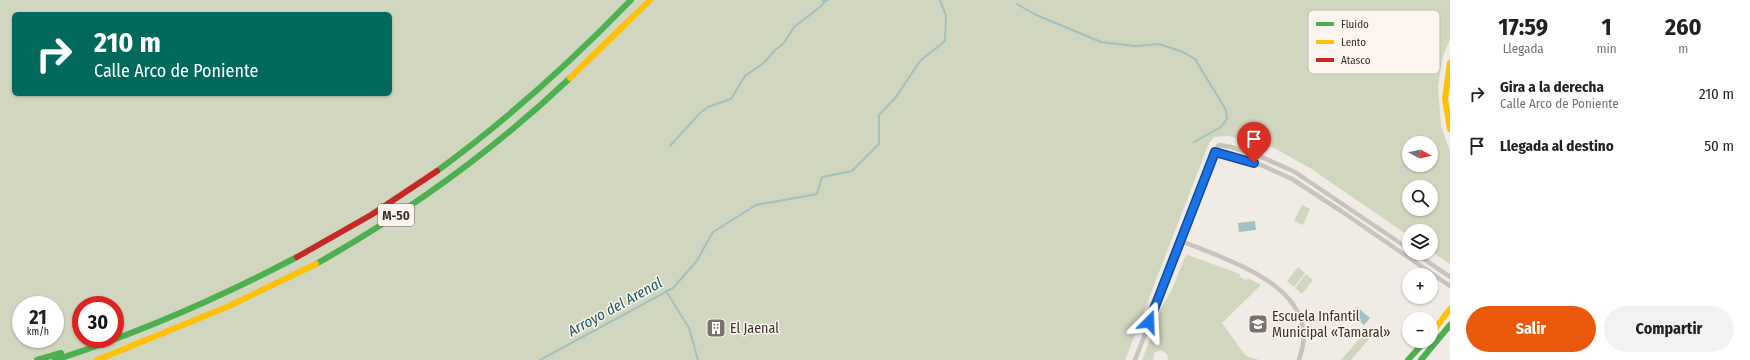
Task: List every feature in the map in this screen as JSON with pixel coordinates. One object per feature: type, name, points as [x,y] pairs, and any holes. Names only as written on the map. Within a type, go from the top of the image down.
[{"type":"main road","name":"M-50","points":[[124,336],[154,326],[212,301],[334,237],[395,200],[461,153],[528,99],[632,0]]},
{"type":"main road","name":"M-50","points":[[97,360],[228,307],[343,248],[402,212],[471,163],[536,110],[606,46],[650,0]]},
{"type":"main road","points":[[1450,63],[1445,98],[1450,130]]},
{"type":"main road","points":[[1438,325],[1450,309]]},
{"type":"main road","points":[[1421,360],[1450,325]]},
{"type":"main road","points":[[37,360],[78,348]]},
{"type":"main road","name":"M-50","points":[[55,360],[90,348]]},
{"type":"main road","points":[[1408,360],[1419,348]]},
{"type":"street","points":[[1135,360],[1215,152],[1219,146],[1222,145]]},
{"type":"street","points":[[1222,145],[1221,150],[1223,153]]},
{"type":"street","points":[[1222,145],[1264,158],[1295,172],[1402,244]]},
{"type":"street","points":[[1215,152],[1223,153],[1261,165],[1292,179],[1450,286]]},
{"type":"street","points":[[1181,241],[1246,268],[1280,290],[1293,304],[1303,329],[1302,348],[1299,360]]},
{"type":"street","points":[[1425,260],[1450,277]]},
{"type":"green space","points":[[0,0],[1450,0],[1450,39],[1443,56],[1440,74],[1438,86],[1441,125],[1450,152],[1450,264],[1438,256],[1438,224],[1402,224],[1402,231],[1310,168],[1274,148],[1229,136],[1214,137],[1209,143],[1125,360],[0,360]]},
{"type":"green space","points":[[1302,205],[1310,209],[1303,225],[1294,221]]},
{"type":"green space","points":[[1188,255],[1240,274],[1240,277],[1246,280],[1248,278],[1261,285],[1222,323],[1246,356],[1259,360],[1168,360],[1167,354],[1161,350],[1154,353],[1153,360],[1142,360],[1163,305],[1172,289],[1185,257]]},
{"type":"green space","points":[[1298,267],[1305,273],[1294,287],[1287,281]]},
{"type":"green space","points":[[1306,274],[1313,280],[1302,294],[1295,288]]},
{"type":"green space","points":[[1370,327],[1375,332],[1351,360],[1341,360]]},
{"type":"water","points":[[1255,221],[1256,230],[1239,232],[1238,223]]},
{"type":"water","points":[[1357,307],[1370,318],[1364,325],[1351,313]]},
{"type":"building","name":"El Jaenal","points":[[710,324],[722,325],[722,332],[709,331]]},
{"type":"waterway","points":[[822,0],[828,0]]},
{"type":"waterway","name":"Arroyo del Arenal","points":[[540,360],[673,288],[696,262],[713,232],[756,205],[817,194],[822,177],[852,171],[879,144],[879,115],[896,97],[920,61],[945,41],[946,16],[940,0]]},
{"type":"waterway","points":[[670,146],[700,113],[708,107],[731,99],[745,76],[765,62],[775,50],[784,43],[794,27],[820,7],[825,1]]},
{"type":"waterway","points":[[1017,4],[1034,14],[1101,42],[1135,46],[1159,44],[1183,52],[1195,59],[1226,110],[1227,119],[1221,127],[1194,142]]},
{"type":"waterway","points":[[666,291],[689,328],[698,360]]},
{"type":"traffic: fast","points":[[437,171],[463,152],[538,90],[631,0]]},
{"type":"traffic: fast","points":[[316,264],[384,223],[449,179],[511,131],[570,78]]},
{"type":"traffic: fast","points":[[55,360],[86,350],[178,314],[238,287],[297,257]]},
{"type":"traffic: fast","points":[[1421,360],[1450,325]]},
{"type":"traffic: fast","points":[[1408,360],[1419,348]]},
{"type":"traffic: fast","points":[[37,360],[61,353]]},
{"type":"traffic: slow","points":[[570,78],[650,0]]},
{"type":"traffic: slow","points":[[1450,63],[1445,99],[1450,129]]},
{"type":"traffic: slow","points":[[97,360],[227,307],[316,264]]},
{"type":"traffic: slow","points":[[1438,325],[1450,309]]},
{"type":"traffic: jam","points":[[297,257],[371,215],[437,171]]},
{"type":"place","name":"Escuela Infantil Municipal «Tamaral»","points":[[1258,324]]},
{"type":"place","name":"El Jaenal","points":[[716,328]]},
{"type":"route","points":[[1149,322],[1215,152],[1254,163]]}]
